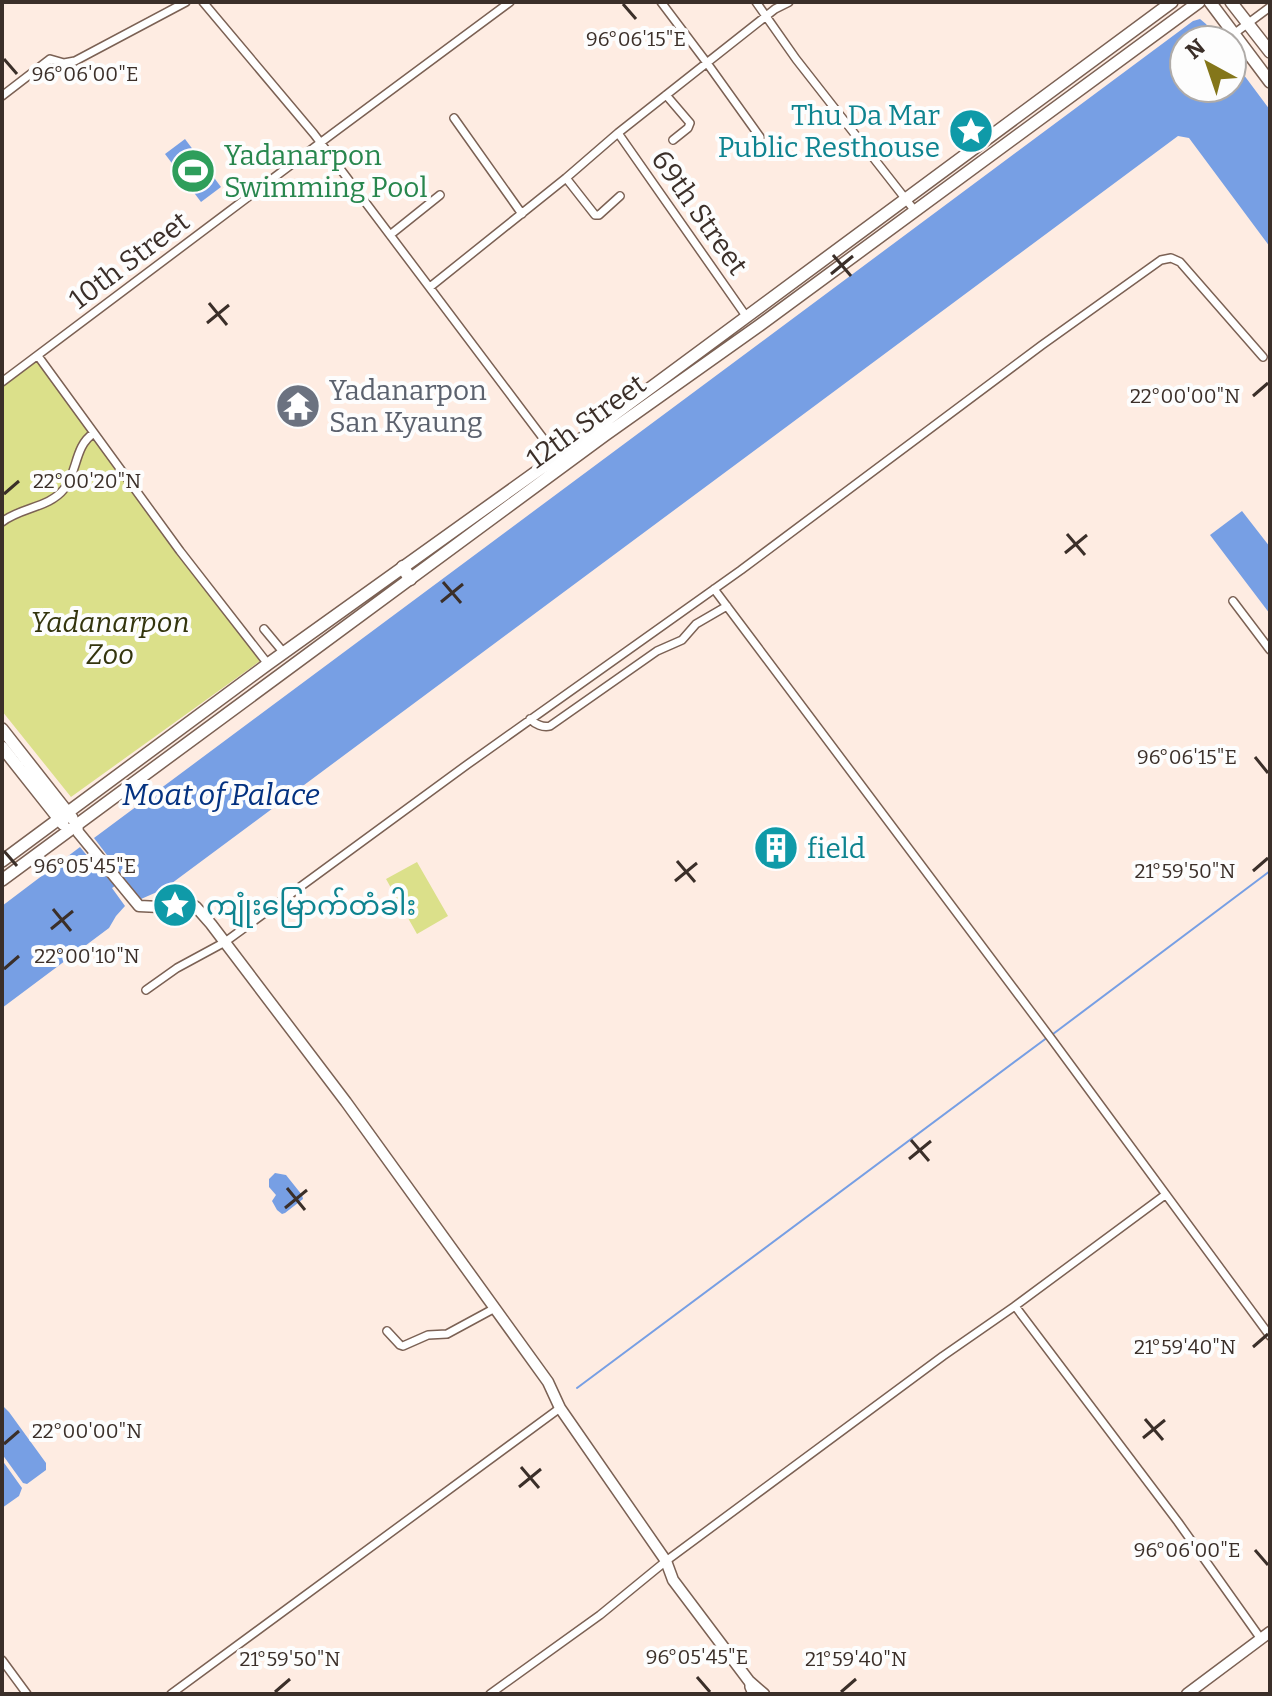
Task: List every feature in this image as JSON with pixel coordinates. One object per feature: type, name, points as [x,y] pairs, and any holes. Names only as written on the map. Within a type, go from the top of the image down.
[{"type":"highway","points":[[403,567],[410,579]]},
{"type":"main road","name":"12th Street","points":[[2,880],[77,832],[410,579],[746,316],[1172,2]]},
{"type":"main road","name":"12th Street","points":[[2,861],[403,567],[760,325],[1199,2]]},
{"type":"main road","points":[[1210,2],[1228,24]]},
{"type":"main road","points":[[1231,2],[1270,52]]},
{"type":"main road","points":[[1248,51],[1270,82]]},
{"type":"main road","points":[[2,729],[63,816]]},
{"type":"main road","points":[[2,747],[77,832]]},
{"type":"street","points":[[2,96],[50,59],[64,63],[75,61],[186,2]]},
{"type":"street","points":[[203,2],[320,143],[560,462]]},
{"type":"street","name":"10th Street","points":[[2,382],[500,5],[510,2]]},
{"type":"street","points":[[661,2],[760,137]]},
{"type":"street","points":[[756,2],[796,59],[915,211]]},
{"type":"street","points":[[430,287],[618,133],[766,16],[789,2]]},
{"type":"street","points":[[1248,23],[1270,7]]},
{"type":"street","points":[[666,95],[690,123],[673,140]]},
{"type":"street","points":[[454,118],[522,214]]},
{"type":"street","name":"69th Street","points":[[618,133],[746,316]]},
{"type":"street","points":[[566,178],[597,215],[620,196]]},
{"type":"street","points":[[390,235],[440,195]]},
{"type":"street","points":[[146,990],[177,968],[225,942],[714,589],[1161,260],[1171,258],[1180,262],[1263,357]]},
{"type":"street","points":[[38,356],[180,551],[268,664]]},
{"type":"street","points":[[2,522],[60,494],[70,479],[80,449],[88,436],[94,433]]},
{"type":"street","points":[[714,589],[1270,1336]]},
{"type":"street","points":[[1233,601],[1270,650]]},
{"type":"street","points":[[530,719],[534,723],[550,726],[657,651],[682,640],[696,624],[727,606]]},
{"type":"street","points":[[264,629],[284,653]]},
{"type":"street","points":[[600,669],[612,684]]},
{"type":"street","points":[[77,832],[136,904],[152,908],[189,901],[225,942],[346,1102],[548,1382],[560,1408],[666,1561],[669,1575],[749,1681],[764,1694]]},
{"type":"street","points":[[490,1694],[600,1615],[666,1561],[943,1356],[1165,1195]]},
{"type":"street","points":[[1015,1306],[1266,1635],[1270,1650]]},
{"type":"street","points":[[387,1331],[403,1346],[428,1335],[447,1334],[495,1308]]},
{"type":"street","points":[[171,1694],[560,1408]]},
{"type":"street","points":[[1187,1694],[1266,1635]]},
{"type":"street","points":[[2,1660],[27,1694]]},
{"type":"street","points":[[749,1681],[752,1694]]},
{"type":"green space","name":"Yadanarpon Zoo","points":[[37,360],[260,661],[71,797],[2,711],[2,387]]},
{"type":"green space","points":[[417,862],[448,916],[417,934],[386,879]]},
{"type":"water","name":"Moat of Palace","points":[[1200,19],[1206,24],[1189,24]]},
{"type":"water","name":"Moat of Palace","points":[[1168,40],[1168,104],[1248,104],[1248,80],[1270,110],[1270,247],[1189,138],[1178,136],[164,889],[141,899],[125,879],[112,888],[125,906],[109,928],[2,1008],[2,906],[80,847],[98,869],[110,859],[94,838]]},
{"type":"water","name":"Yadanarpon Swimming Pool","points":[[185,139],[221,187],[201,202],[165,154]]},
{"type":"water","points":[[1242,511],[1270,547],[1270,614],[1210,535]]},
{"type":"water","points":[[275,1173],[286,1175],[303,1199],[282,1214],[272,1201],[276,1195],[269,1187],[269,1179]]},
{"type":"water","points":[[2,1405],[46,1463],[46,1470],[27,1484],[23,1483],[2,1454]]},
{"type":"water","points":[[2,1460],[22,1488],[19,1496],[2,1508]]},
{"type":"waterway","points":[[1053,1034],[1270,871]]},
{"type":"waterway","points":[[577,1388],[1048,1037]]},
{"type":"place","name":"Thu Da Mar Public Resthouse","points":[[971,131]]},
{"type":"place","name":"Yadanarpon Swimming Pool","points":[[193,171]]},
{"type":"place","name":"Yadanarpon San Kyaung","points":[[298,406]]},
{"type":"place","name":"field","points":[[776,848]]},
{"type":"place","name":"ကျုံးမြောက်တံခါး","points":[[175,905]]}]
